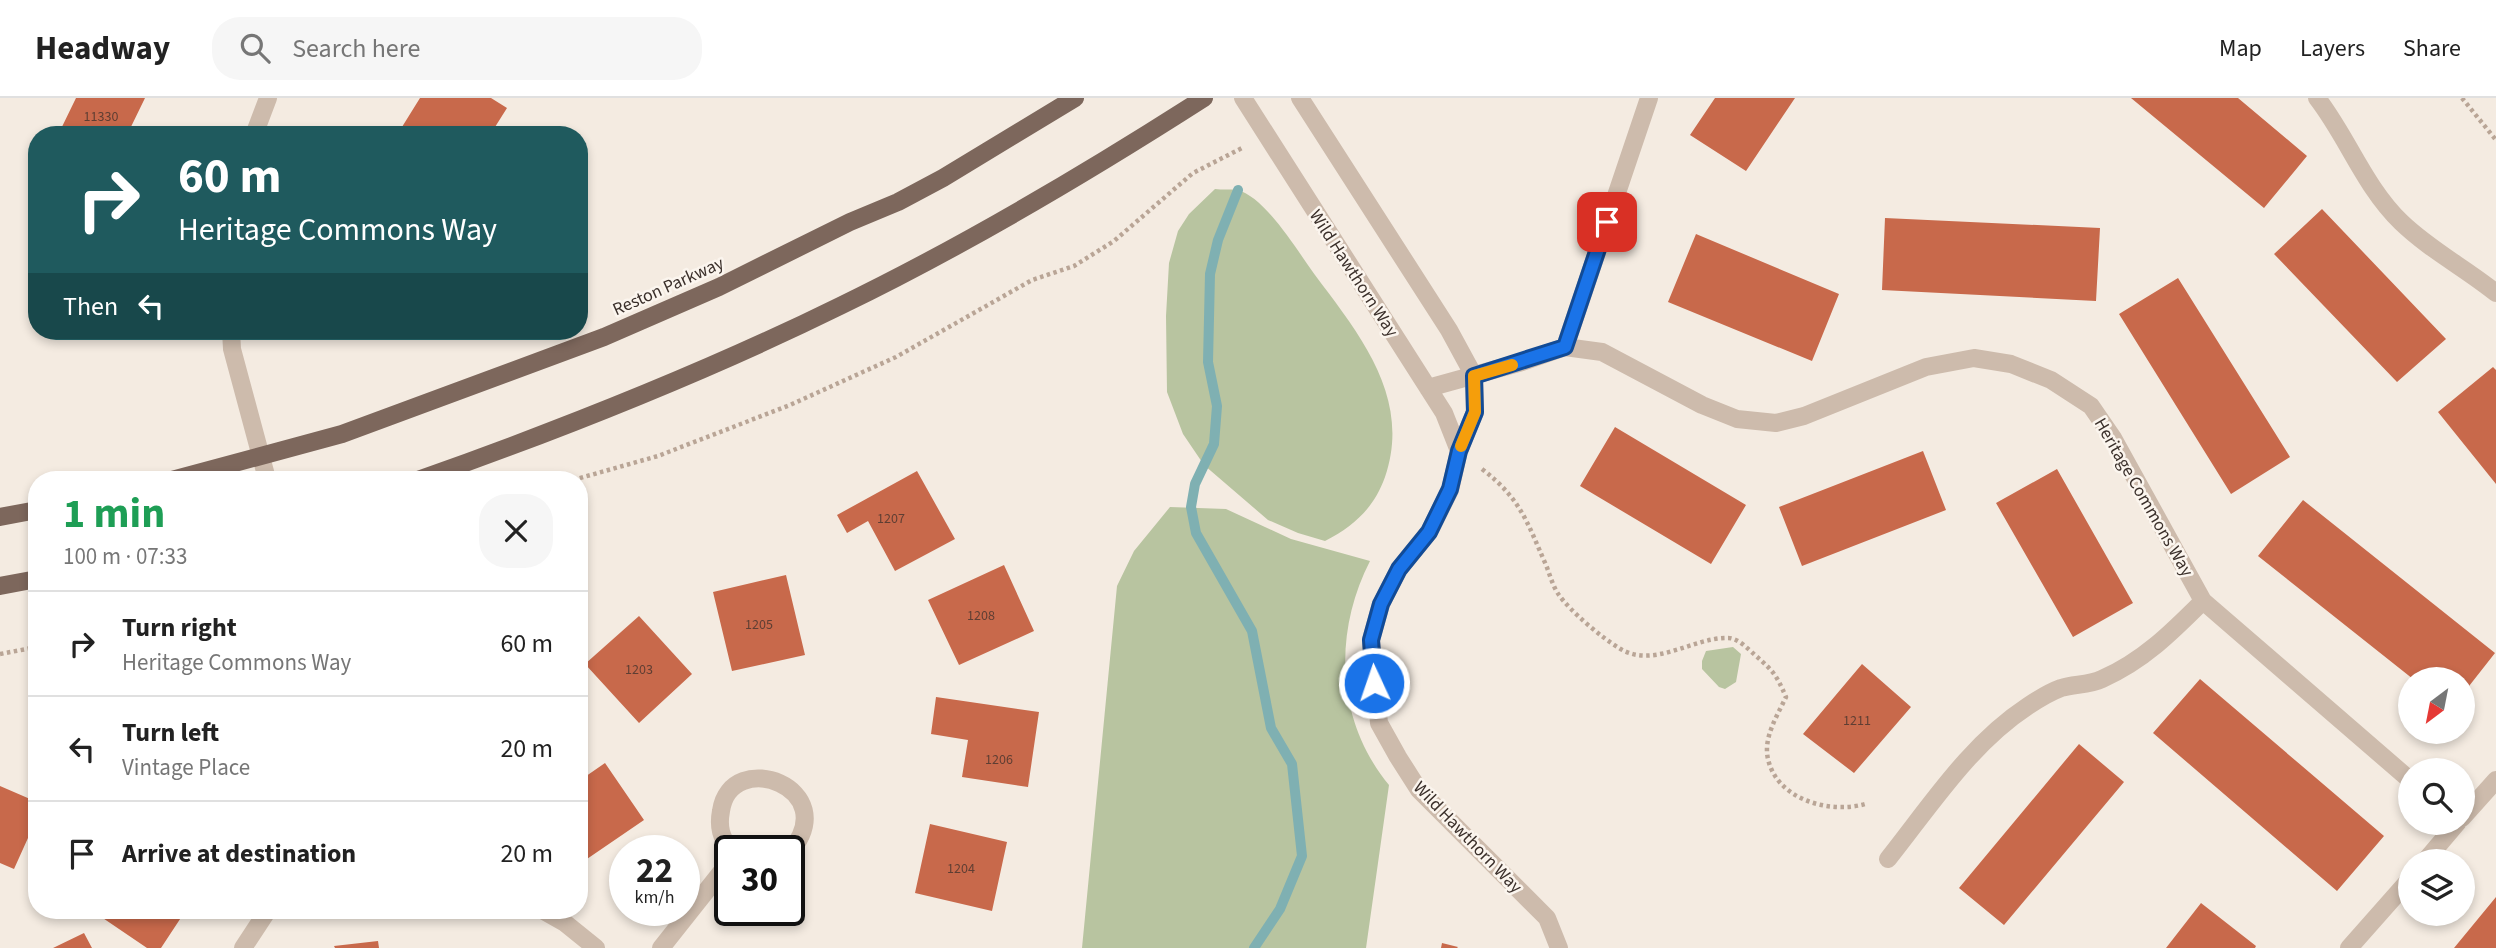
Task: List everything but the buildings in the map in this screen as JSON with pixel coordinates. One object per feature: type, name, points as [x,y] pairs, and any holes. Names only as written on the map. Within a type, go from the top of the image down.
[{"type":"main road","name":"Reston Parkway","points":[[205,471],[342,434],[604,337],[719,288],[943,178],[1075,98]]},
{"type":"main road","points":[[442,471],[607,409],[839,306],[940,255],[1018,211],[1204,98]]},
{"type":"main road","points":[[0,517],[28,512]]},
{"type":"main road","points":[[0,586],[28,581]]},
{"type":"street","points":[[257,126],[268,98]]},
{"type":"street","name":"Wild Hawthorn Way","points":[[1243,98],[1444,413],[1459,451]]},
{"type":"street","name":"Wild Hawthorn Way","points":[[1300,98],[1449,330],[1474,376],[1475,412],[1459,451],[1450,489],[1429,532],[1399,569],[1381,604],[1371,640],[1380,723],[1419,790],[1547,918],[1559,948]]},
{"type":"street","points":[[1565,347],[1649,98]]},
{"type":"street","points":[[2317,98],[2330,115],[2371,186],[2401,222],[2496,293]]},
{"type":"street","points":[[232,340],[265,471]]},
{"type":"street","name":"Heritage Commons Way","points":[[1428,388],[1565,347],[1602,352],[1702,405],[1737,419],[1776,423],[1804,416],[1926,367],[1974,358],[2011,364],[2051,380],[2091,405],[2113,438],[2203,601],[2398,770]]},
{"type":"street","points":[[1888,859],[1971,755],[1995,731],[2029,705],[2060,689],[2099,680],[2137,661],[2164,640],[2203,601]]},
{"type":"street","points":[[722,835],[719,824],[722,804],[733,788],[751,778],[771,778],[788,786],[801,803],[805,822],[802,835]]},
{"type":"street","points":[[2475,803],[2496,780]]},
{"type":"street","points":[[2435,849],[2447,835]]},
{"type":"street","points":[[661,948],[714,881]]},
{"type":"street","points":[[2349,948],[2398,892]]},
{"type":"street","points":[[243,948],[262,919]]},
{"type":"street","points":[[558,919],[596,948]]},
{"type":"path","points":[[2462,98],[2496,140]]},
{"type":"path","points":[[588,476],[658,456],[790,405],[896,357],[1032,280],[1074,266],[1114,241],[1193,173],[1216,161]]},
{"type":"path","points":[[1459,451],[1501,483],[1521,508],[1559,595],[1599,634],[1633,655],[1672,651],[1701,642],[1730,638],[1742,644],[1776,673],[1786,697],[1769,735],[1768,758],[1775,776],[1790,792],[1826,807],[1849,808],[1865,803]]},
{"type":"path","points":[[0,654],[28,649]]},
{"type":"green space","points":[[1215,189],[1237,190],[1248,194],[1270,213],[1364,344],[1387,394],[1392,421],[1392,448],[1385,477],[1375,498],[1362,515],[1325,541],[1268,520],[1204,465],[1183,434],[1167,392],[1166,316],[1169,263],[1178,231],[1189,214]]},
{"type":"green space","points":[[1170,507],[1226,509],[1291,539],[1370,561],[1350,617],[1346,647],[1350,705],[1358,733],[1371,760],[1389,785],[1366,948],[1082,948],[1117,586],[1134,551]]},
{"type":"green space","points":[[1733,647],[1741,654],[1736,682],[1725,689],[1719,687],[1702,669],[1702,661],[1706,651]]},
{"type":"waterway","points":[[1238,190],[1218,240],[1210,274],[1208,362],[1217,406],[1214,444],[1195,484],[1191,507],[1196,533],[1252,631],[1271,728],[1292,764],[1302,856],[1280,909],[1254,948]]},
{"type":"slow traffic","points":[[1461,446],[1475,412],[1474,376],[1512,365]]},
{"type":"route","points":[[1374,683],[1371,640],[1381,604],[1399,569],[1429,532],[1450,489],[1459,451],[1475,412],[1474,376],[1565,347],[1607,222]]}]
